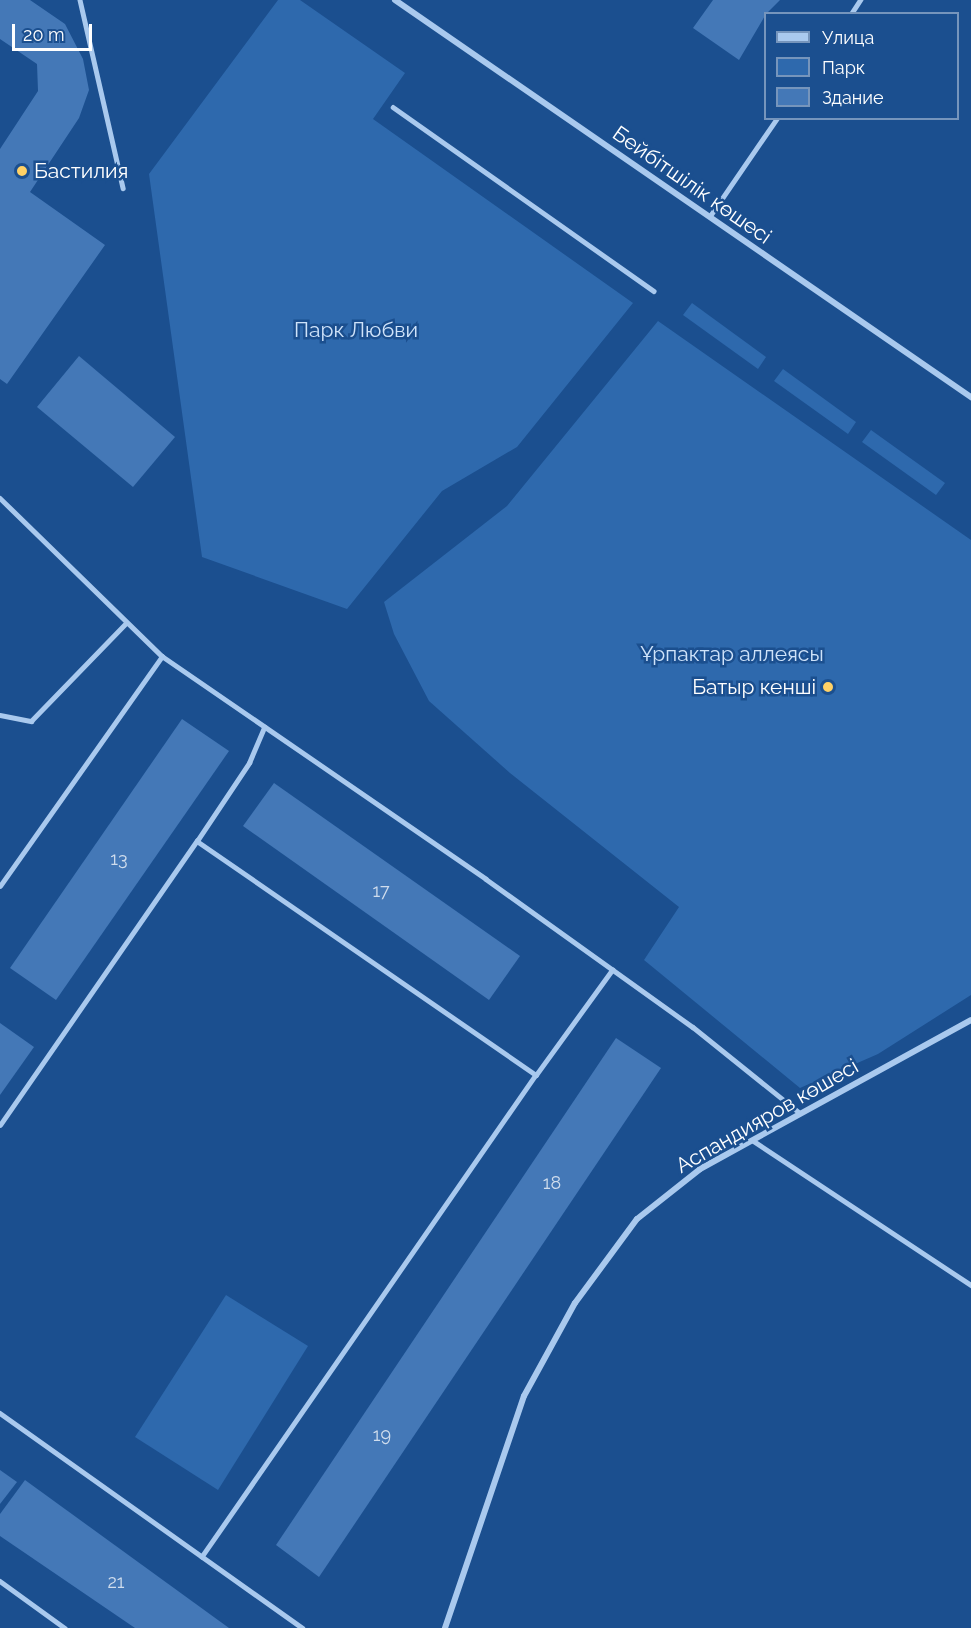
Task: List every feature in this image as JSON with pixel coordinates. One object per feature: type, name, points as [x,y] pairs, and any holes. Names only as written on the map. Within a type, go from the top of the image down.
[{"type":"street","name":"Бейбітшілік көшесі","points":[[398,1],[971,397]]},
{"type":"street","name":"Аспандияров көшесі","points":[[445,1628],[524,1396],[575,1303],[637,1219],[700,1169],[971,1020]]},
{"type":"lane","points":[[80,0],[123,188]]},
{"type":"lane","points":[[393,107],[654,291]]},
{"type":"lane","points":[[710,216],[776,120]]},
{"type":"lane","points":[[0,498],[162,656],[612,970],[800,1113]]},
{"type":"lane","points":[[0,715],[31,721],[126,623]]},
{"type":"lane","points":[[0,886],[162,656]]},
{"type":"lane","points":[[0,1125],[249,763],[264,727]]},
{"type":"lane","points":[[197,841],[536,1075]]},
{"type":"lane","points":[[202,1557],[536,1075],[612,970]]},
{"type":"lane","points":[[752,1140],[971,1285]]},
{"type":"lane","points":[[0,1413],[302,1628]]},
{"type":"lane","points":[[0,1581],[65,1628]]},
{"type":"green space","name":"Парк Любви","points":[[278,0],[300,0],[405,73],[373,119],[633,303],[517,447],[442,491],[347,609],[202,557],[149,174]]},
{"type":"green space","points":[[692,303],[766,357],[758,369],[683,315]]},
{"type":"green space","name":"Ұрпактар аллеясы","points":[[658,321],[971,540],[971,995],[878,1054],[800,1088],[644,960],[679,907],[510,773],[429,701],[394,634],[384,602],[507,506]]},
{"type":"green space","points":[[783,369],[856,422],[848,434],[774,381]]},
{"type":"green space","points":[[871,430],[945,483],[936,495],[862,442]]},
{"type":"green space","points":[[226,1295],[308,1346],[218,1490],[135,1437]]},
{"type":"building","name":"Бастилия","points":[[0,0],[30,0],[65,24],[83,59],[89,90],[79,118],[30,192],[105,245],[7,384],[0,379],[0,149],[38,91],[37,64],[0,39]]},
{"type":"building","points":[[713,0],[780,0],[768,12],[764,12],[764,17],[739,60],[693,28]]},
{"type":"building","points":[[79,356],[175,437],[133,487],[37,407]]},
{"type":"building","points":[[182,719],[229,751],[56,1000],[10,968]]},
{"type":"building","points":[[274,783],[520,956],[489,1000],[243,826]]},
{"type":"building","points":[[0,1023],[34,1047],[0,1095]]},
{"type":"building","points":[[616,1038],[661,1068],[319,1577],[276,1545]]},
{"type":"building","points":[[0,1470],[17,1482],[0,1504]]},
{"type":"building","points":[[25,1480],[229,1628],[135,1628],[0,1536],[0,1514]]},
{"type":"place","name":"Бастилия","points":[[22,171]]},
{"type":"place","name":"Батыр кенші","points":[[828,687]]}]
